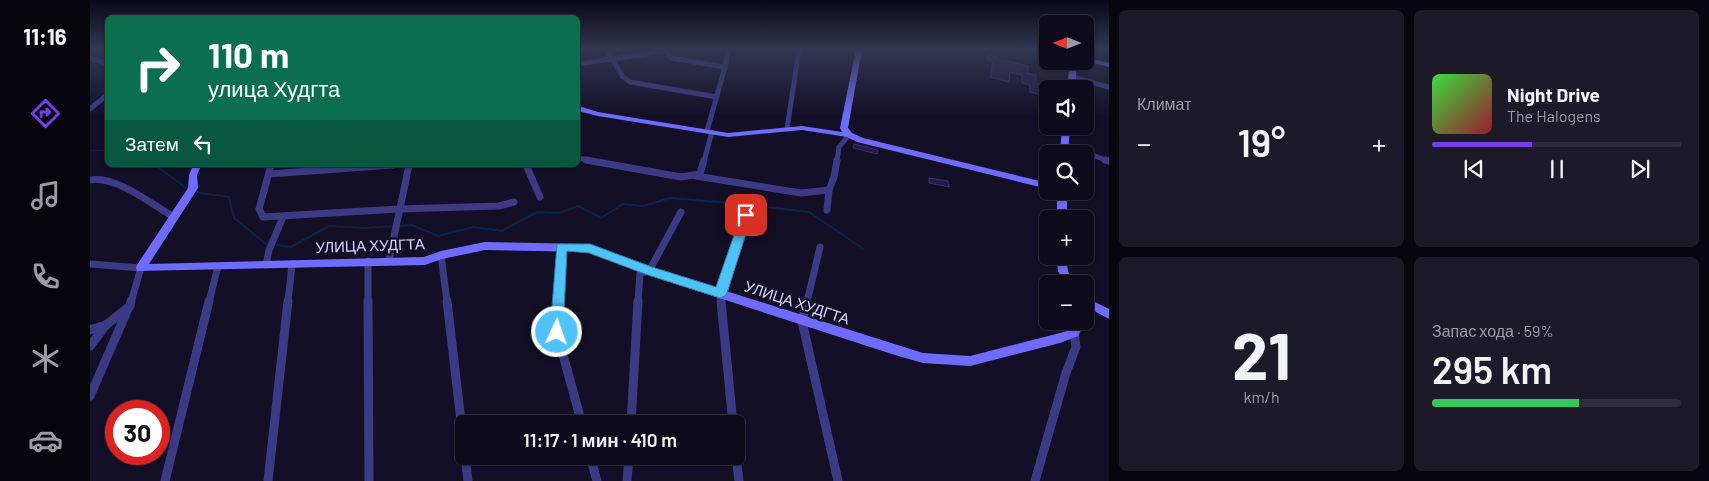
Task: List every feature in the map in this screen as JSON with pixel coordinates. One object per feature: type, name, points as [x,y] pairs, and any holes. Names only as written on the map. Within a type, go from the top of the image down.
[{"type":"street","points":[[620,71],[623,77],[630,82],[717,97]]},
{"type":"street","points":[[696,176],[700,174],[724,71]]},
{"type":"street","points":[[787,129],[796,71]]},
{"type":"street","points":[[849,135],[844,128],[855,71]]},
{"type":"street","points":[[1072,80],[1073,71]]},
{"type":"street","points":[[1072,77],[1109,87]]},
{"type":"street","points":[[90,109],[105,96]]},
{"type":"street","points":[[580,109],[593,113],[733,135],[812,128],[849,135],[860,140],[1039,184]]},
{"type":"street","points":[[827,210],[829,190],[834,177],[839,147],[849,135]]},
{"type":"street","points":[[1065,135],[1064,144],[1109,161]]},
{"type":"street","points":[[580,158],[681,177],[696,176],[706,180],[801,193],[829,190]]},
{"type":"street","points":[[90,396],[130,306],[141,268],[192,188],[193,175],[196,167]]},
{"type":"street","points":[[271,167],[259,209],[263,216],[283,217],[399,209],[499,206],[514,202]]},
{"type":"street","points":[[269,174],[334,167]]},
{"type":"street","points":[[389,261],[409,167]]},
{"type":"street","points":[[527,167],[540,197]]},
{"type":"street","points":[[90,180],[100,178],[113,181],[174,217]]},
{"type":"street","points":[[632,415],[640,273],[649,271],[681,212]]},
{"type":"street","points":[[732,415],[720,293],[746,215]]},
{"type":"street","points":[[266,264],[269,250],[283,217]]},
{"type":"street","name":"УЛИЦА ХУДГТА","points":[[141,268],[425,261],[441,255],[485,246],[590,248],[649,271],[923,358],[970,361],[1037,346],[1074,332]]},
{"type":"street","points":[[562,247],[557,332],[580,415]]},
{"type":"street","points":[[820,247],[802,321],[838,481]]},
{"type":"street","points":[[441,255],[460,415]]},
{"type":"street","points":[[368,261],[369,481]]},
{"type":"street","points":[[90,264],[141,268]]},
{"type":"street","points":[[268,481],[292,264]]},
{"type":"street","points":[[165,481],[218,266]]},
{"type":"street","points":[[90,346],[106,325],[130,306]]},
{"type":"street","points":[[1094,308],[1109,314]]},
{"type":"street","points":[[90,330],[106,325]]},
{"type":"street","points":[[1035,481],[1066,373],[1076,347],[1074,332]]},
{"type":"street","points":[[466,465],[468,481]]},
{"type":"street","points":[[593,465],[597,481]]},
{"type":"street","points":[[627,481],[628,465]]},
{"type":"street","points":[[737,465],[739,481]]},
{"type":"building","points":[[991,71],[1027,71],[1027,73],[1036,75],[1036,83],[1039,84],[1039,94],[1030,92],[1030,85],[1022,83],[1022,75],[1010,72],[1009,82],[990,77]]},
{"type":"building","points":[[854,144],[878,150],[877,154],[853,148]]},
{"type":"building","points":[[929,178],[948,181],[949,187],[929,183]]},
{"type":"waterway","points":[[90,151],[105,150]]},
{"type":"waterway","points":[[158,167],[189,190]]},
{"type":"waterway","points":[[194,192],[229,197],[234,218],[266,244]]},
{"type":"waterway","points":[[399,226],[412,225],[438,236],[473,227],[502,231],[537,212],[559,213],[578,206],[601,218],[623,204],[644,206],[670,198],[809,212],[862,248]]},
{"type":"waterway","points":[[277,245],[291,247],[329,226],[366,228],[394,226]]},
{"type":"route","points":[[557,332],[562,247],[590,248],[649,271],[720,293],[746,215]]}]
